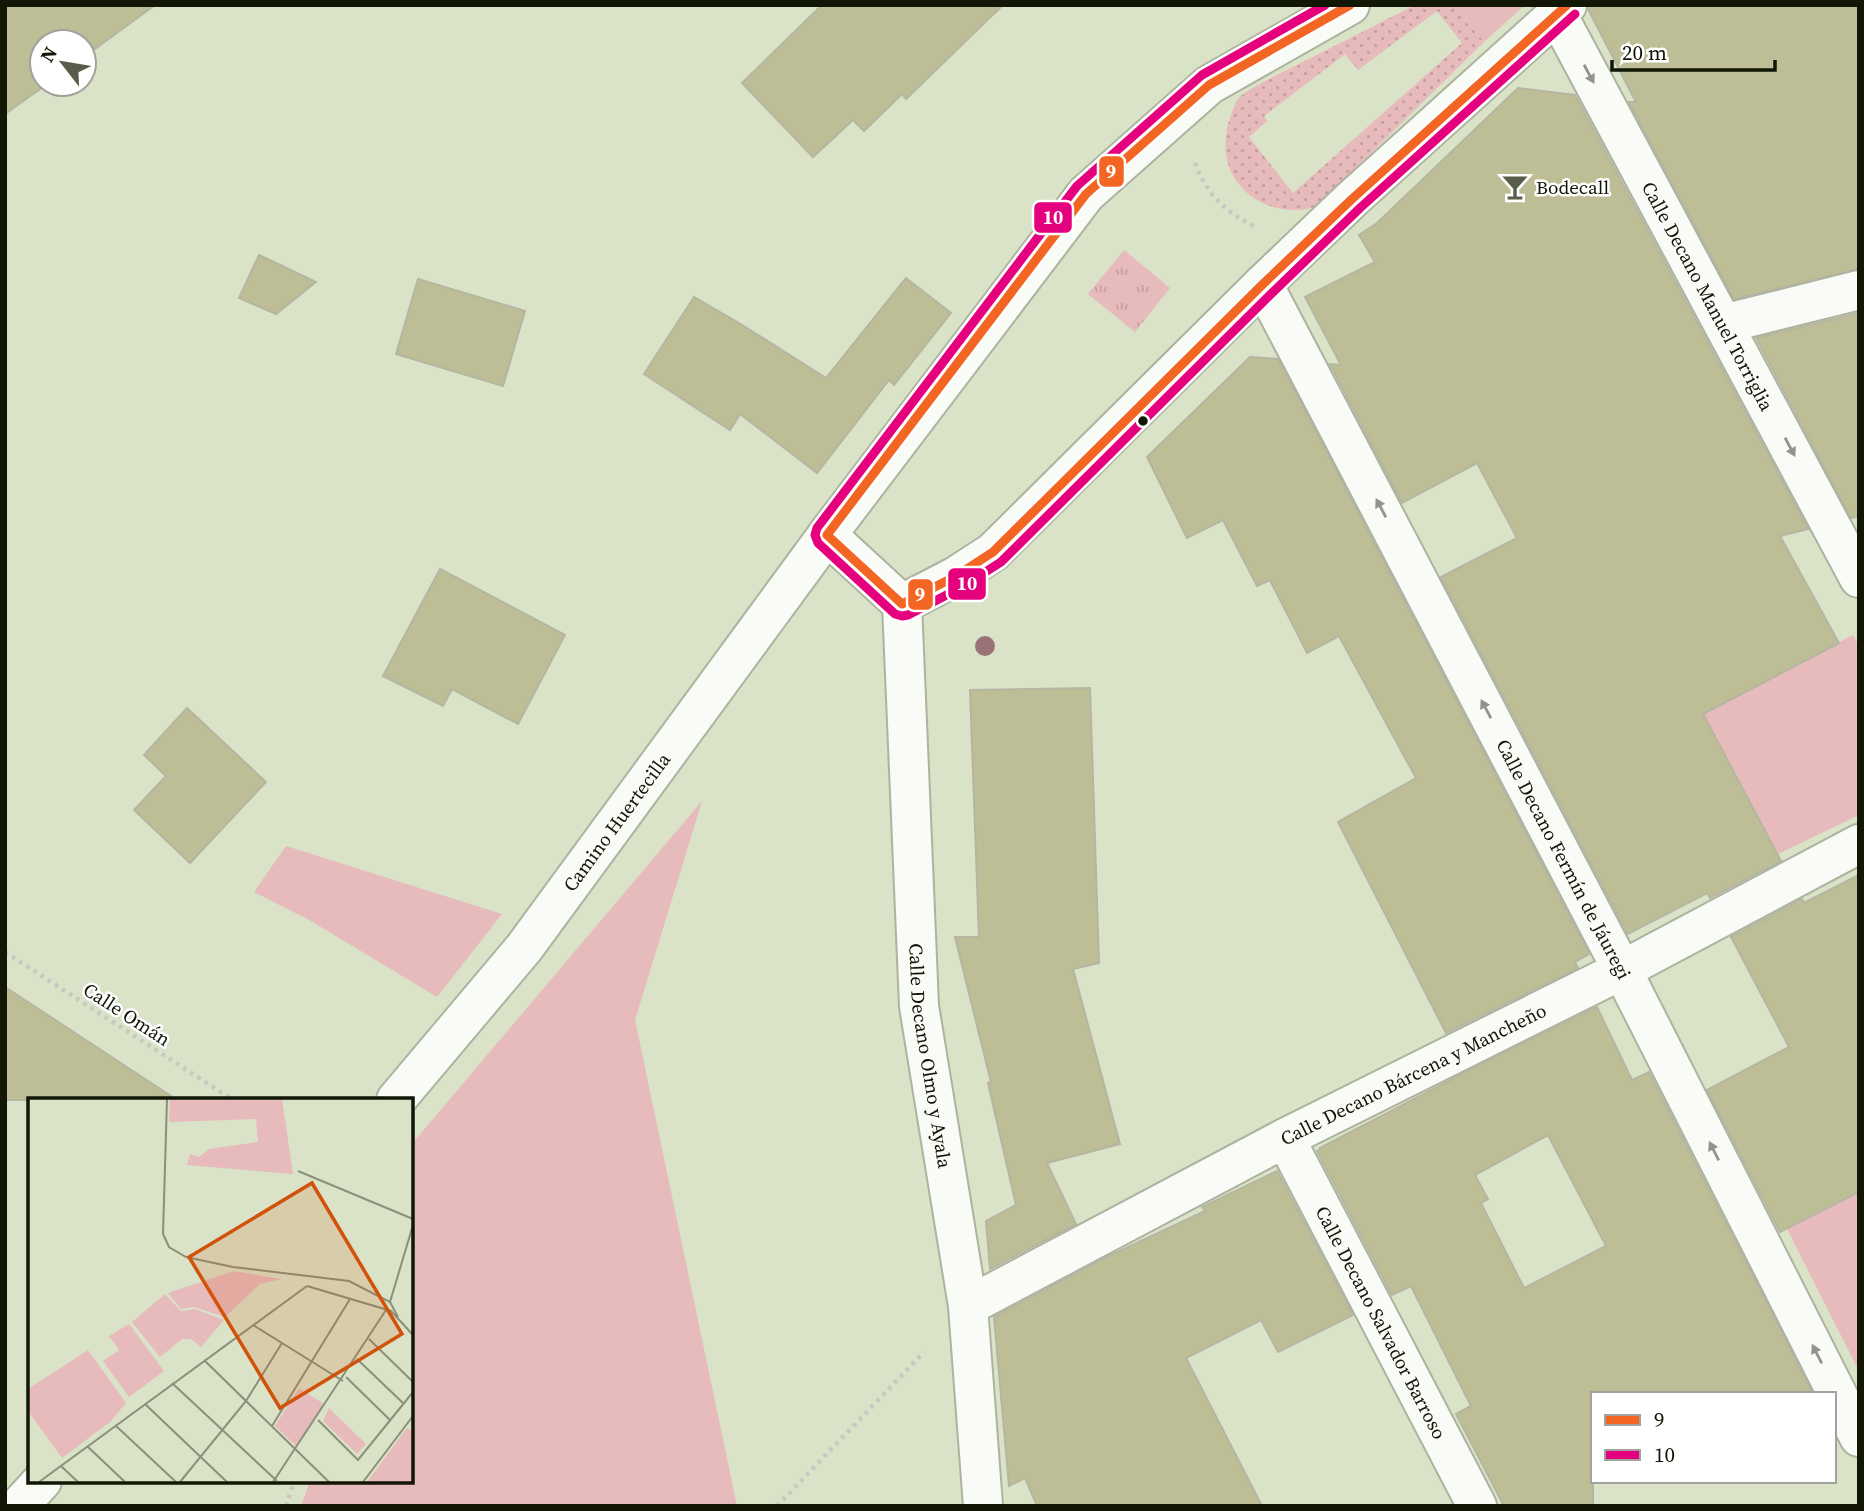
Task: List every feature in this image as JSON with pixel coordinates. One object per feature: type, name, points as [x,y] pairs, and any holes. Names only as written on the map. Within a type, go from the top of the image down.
[{"type":"street","name":"Camino Huertecilla","points":[[398,1098],[524,948],[827,536],[1086,194],[1209,85],[1350,5]]},
{"type":"street","points":[[827,536],[902,604],[956,576],[993,552],[1307,242],[1562,10]]},
{"type":"street","name":"Calle Decano Manuel Torriglia","points":[[1562,10],[1723,324],[1850,540],[1859,578]]},
{"type":"street","name":"Calle Decano Fermín de Jáuregi","points":[[1263,284],[1622,970],[1859,1437]]},
{"type":"street","points":[[1723,324],[1859,290]]},
{"type":"street","name":"Calle Decano Olmo y Ayala","points":[[902,604],[919,1006],[968,1306],[983,1506]]},
{"type":"street","name":"Calle Decano Bárcena y Mancheño","points":[[968,1306],[1285,1138],[1622,970],[1859,844]]},
{"type":"street","name":"Calle Decano Salvador Barroso","points":[[1285,1138],[1477,1506]]},
{"type":"street","points":[[19,1506],[40,1483]]},
{"type":"path","points":[[1168,121],[1187,143],[1200,177],[1214,198],[1235,217],[1262,230],[1307,242]]},
{"type":"path","name":"Calle Omán","points":[[5,953],[230,1098]]},
{"type":"path","points":[[777,1506],[968,1306]]},
{"type":"path","points":[[286,1506],[293,1483]]},
{"type":"green space","points":[[1415,5],[1456,5],[1484,42],[1316,207],[1288,210],[1269,206],[1245,191],[1232,174],[1225,144],[1228,122],[1239,98],[1268,79]],"holes":[[[1437,11],[1462,43],[1293,193],[1249,137],[1267,121],[1264,116],[1345,54],[1358,70]]]},
{"type":"green space","points":[[1456,5],[1525,5],[1484,42]]},
{"type":"green space","points":[[1124,250],[1170,288],[1135,332],[1088,294]]},
{"type":"green space","points":[[1853,635],[1859,646],[1859,815],[1778,854],[1703,714]]},
{"type":"green space","points":[[702,801],[635,1020],[737,1506],[301,1506],[309,1483],[413,1483],[413,1143]]},
{"type":"green space","points":[[286,846],[502,914],[437,997],[311,921],[254,892]]},
{"type":"green space","points":[[1859,1192],[1859,1371],[1787,1229]]},
{"type":"building","points":[[5,5],[155,5],[98,47],[98,28],[28,28],[28,98],[5,114]]},
{"type":"building","points":[[822,5],[1003,5],[906,99],[902,94],[864,131],[853,120],[813,157],[742,83]]},
{"type":"building","points":[[1588,5],[1859,5],[1859,269],[1734,299],[1629,102],[1636,102]]},
{"type":"building","points":[[1518,88],[1575,95],[1808,529],[1780,536],[1839,643],[1703,714],[1781,861],[1710,898],[1707,893],[1628,934],[1441,577],[1517,538],[1477,463],[1402,503],[1330,364],[1341,365],[1305,297],[1375,262],[1359,235],[1377,223]]},
{"type":"building","points":[[259,255],[316,282],[276,314],[239,298]]},
{"type":"building","points":[[906,278],[951,313],[894,385],[889,380],[817,473],[740,414],[730,430],[644,374],[694,297],[826,378]]},
{"type":"building","points":[[418,279],[525,311],[503,386],[396,354]]},
{"type":"building","points":[[1859,313],[1859,516],[1851,518],[1756,338]]},
{"type":"building","points":[[1250,357],[1278,359],[1589,954],[1575,962],[1578,968],[1446,1033],[1338,822],[1416,778],[1339,636],[1307,653],[1270,580],[1257,586],[1223,520],[1187,538],[1147,457]]},
{"type":"building","points":[[440,569],[565,635],[518,724],[452,689],[443,706],[383,676]]},
{"type":"building","points":[[1090,688],[1099,963],[1073,969],[1120,1144],[1047,1163],[1076,1224],[990,1269],[986,1221],[1016,1205],[988,1083],[991,1082],[955,937],[979,937],[970,690]]},
{"type":"building","points":[[187,708],[266,782],[190,863],[134,810],[166,776],[144,755]]},
{"type":"building","points":[[1859,875],[1859,1192],[1780,1232],[1707,1090],[1789,1047],[1731,937],[1802,899],[1804,903]]},
{"type":"building","points":[[5,987],[174,1098],[28,1098],[5,1100]]},
{"type":"building","points":[[1597,1007],[1632,1080],[1649,1072],[1812,1392],[1591,1392],[1593,1506],[1504,1506],[1456,1414],[1471,1406],[1411,1286],[1392,1295],[1317,1151]],"holes":[[[1548,1135],[1606,1246],[1524,1288],[1481,1203],[1488,1199],[1475,1175]]]},
{"type":"building","points":[[1277,1171],[1353,1315],[1278,1352],[1261,1320],[1186,1358],[1262,1506],[1037,1506],[1025,1478],[1009,1486],[994,1317],[1107,1257],[1205,1211],[1202,1207]]},
{"type":"transit line","name":"10","points":[[1325,5],[1202,75],[1077,186],[817,528],[815,535],[818,543],[895,614],[908,615],[962,587],[1001,562],[1360,208],[1575,14]]},
{"type":"transit line","name":"9","points":[[1350,5],[1209,85],[1086,194],[827,535],[902,604],[956,576],[993,552],[1352,199],[1567,5]]},
{"type":"place","name":"Bodecall","points":[[1515,187]]}]
